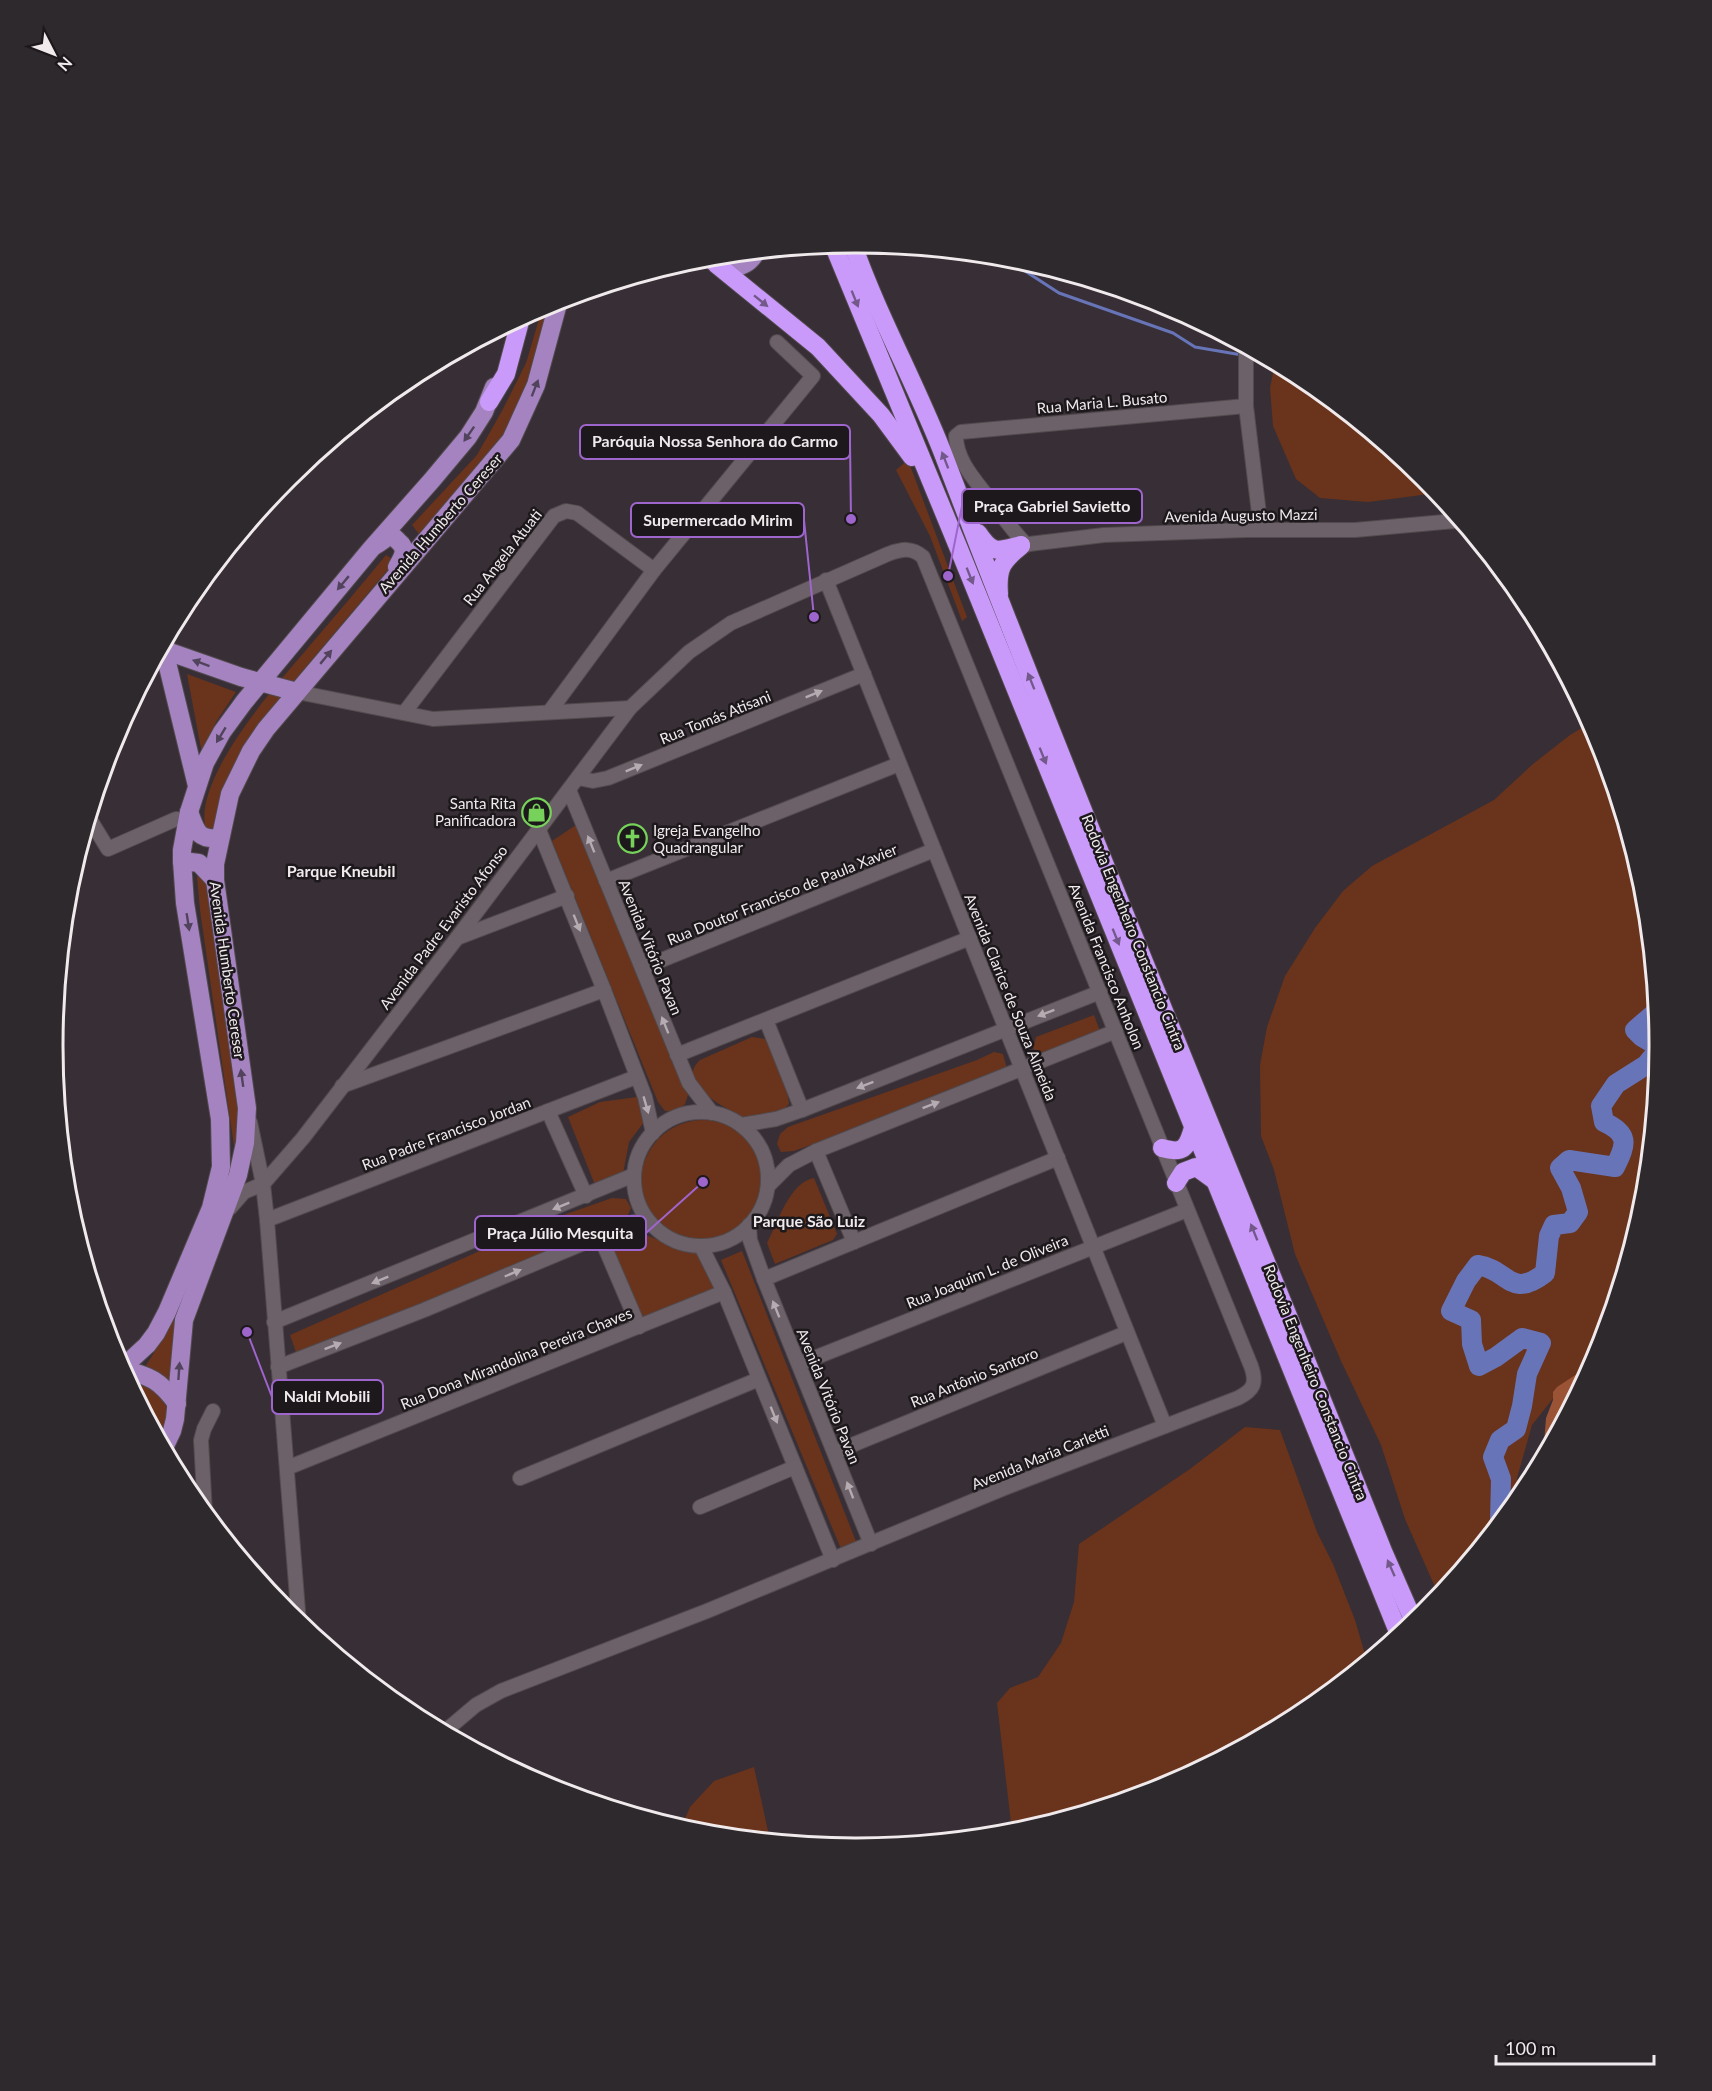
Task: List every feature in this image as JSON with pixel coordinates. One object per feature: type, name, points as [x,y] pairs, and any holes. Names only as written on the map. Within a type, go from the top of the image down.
[{"type":"highway","name":"Rodovia Engenheiro Constancio Cintra","points":[[856,252],[890,335],[930,421],[1000,604],[1410,1613]]},
{"type":"highway","name":"Rodovia Engenheiro Constancio Cintra","points":[[837,253],[1396,1626]]},
{"type":"highway","points":[[718,265],[818,347],[881,415],[928,478]]},
{"type":"highway","points":[[489,402],[506,374],[518,328]]},
{"type":"highway","points":[[960,499],[975,530],[988,548],[995,551],[1024,545]]},
{"type":"highway","points":[[1000,604],[1000,574],[1005,559],[1024,545]]},
{"type":"highway","points":[[1162,1148],[1173,1151],[1182,1150],[1187,1145],[1193,1128]]},
{"type":"highway","points":[[1176,1183],[1183,1172],[1196,1167],[1215,1181]]},
{"type":"main road","points":[[723,264],[731,267],[742,266],[752,259]]},
{"type":"main road","name":"Avenida Humberto Cereser","points":[[168,1440],[172,1431],[177,1404],[184,1320],[238,1175],[245,1143],[247,1108],[215,880],[219,838],[230,794],[242,767],[266,729],[511,440],[536,385],[556,312]]},
{"type":"main road","name":"Avenida Humberto Cereser","points":[[129,1361],[156,1334],[167,1312],[211,1208],[221,1167],[220,1119],[187,915],[182,861],[188,816],[205,763],[222,732],[261,681],[370,549],[468,437],[489,402],[511,331]]},
{"type":"main road","points":[[370,549],[388,537],[394,537],[404,548],[400,564],[383,589]]},
{"type":"main road","points":[[168,650],[241,677],[297,692]]},
{"type":"main road","points":[[165,656],[197,786]]},
{"type":"main road","points":[[188,816],[201,835],[208,839],[219,838]]},
{"type":"main road","points":[[182,861],[199,863],[215,880]]},
{"type":"main road","points":[[133,1371],[155,1380],[168,1391],[177,1404]]},
{"type":"street","points":[[550,711],[654,570],[813,376],[777,342]]},
{"type":"street","points":[[1247,356],[1246,406],[1261,530]]},
{"type":"street","name":"Rua Maria L. Busato","points":[[1024,545],[969,472],[956,445],[956,436],[961,432],[1246,406]]},
{"type":"street","name":"Rua Angela Atuati","points":[[404,713],[554,516],[566,511],[578,513],[654,570]]},
{"type":"street","name":"Avenida Augusto Mazzi","points":[[1024,545],[1104,535],[1261,530],[1355,530],[1451,521]]},
{"type":"street","name":"Avenida Padre Evaristo Afonso","points":[[263,1184],[303,1138],[630,708],[688,652],[731,622],[901,550],[917,552],[927,563]]},
{"type":"street","name":"Avenida Francisco Anholon","points":[[927,563],[1251,1365],[1255,1382]]},
{"type":"street","name":"Avenida Clarice de Souza Almeida","points":[[826,580],[1165,1426]]},
{"type":"street","name":"Rua Tomás Atisani","points":[[573,784],[608,778],[864,674]]},
{"type":"street","points":[[297,692],[433,718],[630,708]]},
{"type":"street","points":[[606,881],[899,764]]},
{"type":"street","name":"Avenida Vitório Pavan","points":[[573,784],[606,881],[689,1083],[712,1113]]},
{"type":"street","points":[[94,826],[108,849],[176,819],[188,816]]},
{"type":"street","points":[[539,830],[604,990],[648,1110],[653,1133]]},
{"type":"street","name":"Rua Doutor Francisco de Paula Xavier","points":[[642,968],[934,850]]},
{"type":"street","points":[[457,938],[567,896]]},
{"type":"street","points":[[484,902],[488,915],[500,922]]},
{"type":"street","points":[[677,1054],[970,938]]},
{"type":"street","points":[[342,1086],[604,990]]},
{"type":"street","points":[[741,1125],[776,1119],[802,1110],[1100,992]]},
{"type":"street","points":[[766,1020],[802,1110]]},
{"type":"street","points":[[768,1186],[789,1165],[816,1151],[1116,1031]]},
{"type":"street","name":"Rua Padre Francisco Jordan","points":[[267,1220],[636,1077]]},
{"type":"street","points":[[247,1108],[263,1184],[267,1220],[298,1609]]},
{"type":"street","points":[[548,1111],[585,1196]]},
{"type":"street","points":[[695,1112],[722,1115],[741,1125],[755,1140],[765,1157],[768,1186],[762,1207],[749,1225],[726,1241],[701,1246],[681,1243],[663,1234],[648,1221],[639,1205],[635,1190],[634,1175],[640,1152],[653,1133],[665,1123],[679,1116],[695,1112]]},
{"type":"street","points":[[816,1151],[854,1242]]},
{"type":"street","points":[[764,1279],[1058,1158]]},
{"type":"street","points":[[274,1322],[634,1175]]},
{"type":"street","points":[[223,1216],[238,1197],[263,1184]]},
{"type":"street","name":"Rua Joaquim L. de Oliveira","points":[[799,1364],[1187,1210]]},
{"type":"street","points":[[278,1368],[634,1222],[648,1221]]},
{"type":"street","name":"Avenida Vitório Pavan","points":[[749,1225],[750,1240],[764,1279],[871,1544]]},
{"type":"street","points":[[600,1236],[639,1327]]},
{"type":"street","points":[[701,1246],[724,1292],[833,1560]]},
{"type":"street","name":"Rua Dona Mirandolina Pereira Chaves","points":[[287,1468],[724,1292]]},
{"type":"street","name":"Rua Antônio Santoro","points":[[835,1452],[1126,1333]]},
{"type":"street","points":[[520,1478],[759,1379]]},
{"type":"street","name":"Avenida Maria Carletti","points":[[450,1727],[476,1705],[501,1692],[707,1611],[1002,1490],[1238,1398],[1251,1391],[1255,1382]]},
{"type":"street","points":[[204,1496],[201,1440],[213,1411]]},
{"type":"street","points":[[700,1508],[795,1467]]},
{"type":"shaded area","points":[[549,315],[538,356],[508,433],[428,532],[419,534],[412,525],[477,455],[526,363],[539,319]]},
{"type":"shaded area","points":[[1273,372],[1297,386],[1379,449],[1426,494],[1368,502],[1320,498],[1296,479],[1273,426],[1270,388]]},
{"type":"shaded area","points":[[908,460],[967,617],[962,621],[930,536],[896,470]]},
{"type":"shaded area","points":[[386,555],[395,561],[287,689],[215,828],[206,830],[205,809],[212,784],[241,731],[260,705]]},
{"type":"shaded area","points":[[187,674],[236,692],[216,722],[202,754]]},
{"type":"shaded area","points":[[1582,728],[1607,791],[1634,891],[1642,942],[1649,1045],[1642,1149],[1634,1200],[1607,1300],[1589,1349],[1574,1381],[1559,1391],[1532,1425],[1517,1483],[1485,1528],[1435,1587],[1405,1519],[1381,1445],[1341,1361],[1295,1254],[1274,1170],[1261,1136],[1260,1065],[1267,1027],[1285,976],[1315,928],[1343,891],[1372,866],[1494,800],[1533,764]]},
{"type":"shaded area","points":[[576,825],[688,1095],[685,1104],[677,1112],[665,1111],[658,1102],[552,841]]},
{"type":"shaded area","points":[[201,872],[206,876],[240,1120],[236,1160],[200,910],[197,877]]},
{"type":"shaded area","points":[[1094,1015],[1101,1034],[1040,1058],[1033,1048],[1036,1037]]},
{"type":"shaded area","points":[[752,1037],[765,1039],[773,1051],[789,1104],[783,1110],[750,1121],[708,1097],[694,1079],[693,1069],[700,1060]]},
{"type":"shaded area","points":[[994,1052],[1003,1054],[1008,1073],[794,1151],[781,1152],[777,1144],[780,1134],[788,1127]]},
{"type":"shaded area","points":[[637,1097],[644,1122],[629,1142],[623,1174],[595,1185],[568,1117],[600,1102]]},
{"type":"shaded area","points":[[703,1120],[727,1125],[747,1138],[760,1158],[765,1182],[760,1206],[747,1226],[727,1239],[703,1244],[679,1239],[659,1226],[646,1206],[641,1182],[646,1158],[659,1138],[679,1125]]},
{"type":"shaded area","points":[[814,1178],[837,1234],[833,1240],[775,1264],[767,1243],[791,1195],[805,1181]]},
{"type":"shaded area","points":[[612,1198],[626,1199],[631,1208],[625,1222],[297,1355],[290,1335],[552,1219]]},
{"type":"shaded area","points":[[632,1228],[663,1242],[695,1249],[715,1289],[640,1321],[606,1238]]},
{"type":"shaded area","points":[[742,1251],[857,1544],[841,1549],[721,1260]]},
{"type":"shaded area","points":[[177,1308],[172,1384],[161,1374],[145,1367],[162,1340]]},
{"type":"shaded area","points":[[1578,1374],[1544,1440],[1546,1418],[1553,1400],[1553,1392]]},
{"type":"shaded area","points":[[139,1382],[150,1387],[160,1396],[171,1415],[164,1433]]},
{"type":"shaded area","points":[[1245,1427],[1280,1430],[1317,1532],[1333,1564],[1355,1620],[1365,1654],[1297,1705],[1207,1757],[1111,1796],[1011,1823],[997,1703],[1010,1688],[1038,1677],[1061,1643],[1074,1602],[1079,1544],[1190,1469]]},
{"type":"shaded area","points":[[754,1767],[769,1834],[685,1819],[690,1807],[714,1781]]},
{"type":"waterway","points":[[1026,272],[1059,293],[1173,333],[1195,347],[1242,355]]},
{"type":"waterway","points":[[1648,1019],[1635,1030],[1649,1041]]},
{"type":"waterway","points":[[1500,1507],[1501,1479],[1493,1457],[1500,1440],[1516,1429],[1527,1374],[1541,1343],[1522,1338],[1479,1366],[1472,1344],[1471,1320],[1451,1311],[1466,1281],[1478,1265],[1510,1281],[1524,1284],[1545,1273],[1549,1236],[1554,1225],[1570,1223],[1578,1212],[1571,1188],[1560,1168],[1569,1160],[1615,1167],[1622,1152],[1622,1135],[1604,1122],[1601,1106],[1616,1084],[1648,1062]]},
{"type":"place","name":"Paróquia Nossa Senhora do Carmo","points":[[851,519]]},
{"type":"place","name":"Praça Gabriel Savietto","points":[[948,576]]},
{"type":"place","name":"Supermercado Mirim","points":[[814,617]]},
{"type":"place","name":"Santa Rita Panificadora","points":[[537,812]]},
{"type":"place","name":"Igreja Evangelho Quadrangular","points":[[632,839]]},
{"type":"place","name":"Praça Júlio Mesquita","points":[[703,1182]]},
{"type":"place","name":"Naldi Mobili","points":[[247,1332]]},
{"type":"district","name":"Parque Kneubil","points":[[341,870]]},
{"type":"district","name":"Parque São Luiz","points":[[809,1220]]}]
